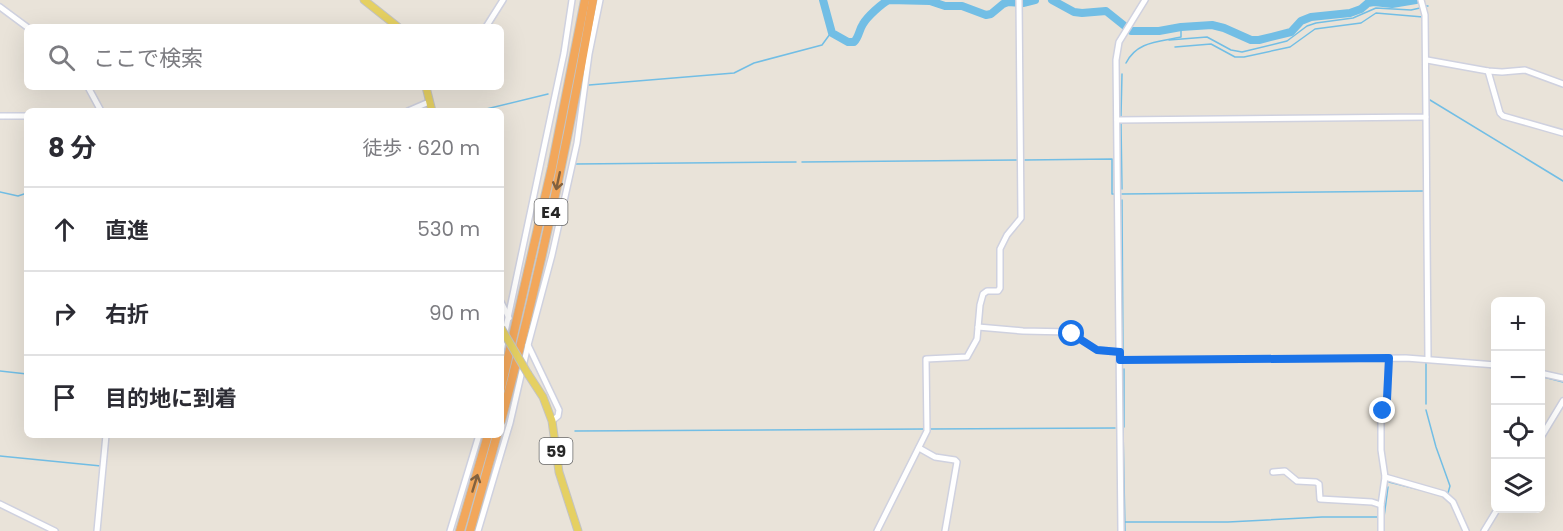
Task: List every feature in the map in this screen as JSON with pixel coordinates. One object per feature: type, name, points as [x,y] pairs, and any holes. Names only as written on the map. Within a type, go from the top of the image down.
[{"type":"highway","name":"E4","points":[[504,375],[540,221],[585,0]]},
{"type":"highway","name":"E4","points":[[504,410],[549,223],[593,0]]},
{"type":"highway","points":[[460,531],[487,438]]},
{"type":"highway","points":[[470,531],[496,438]]},
{"type":"main road","points":[[364,0],[394,24]]},
{"type":"main road","points":[[427,90],[431,107]]},
{"type":"main road","name":"59","points":[[504,333],[543,397],[552,421],[560,472],[578,531]]},
{"type":"street","points":[[488,24],[503,0]]},
{"type":"street","points":[[504,339],[564,52],[572,0]]},
{"type":"street","points":[[480,531],[488,509],[552,255],[577,143],[600,0]]},
{"type":"street","points":[[1121,531],[1116,51],[1145,0]]},
{"type":"street","points":[[1421,1],[1425,15],[1427,60],[1428,358]]},
{"type":"street","points":[[877,531],[927,430],[926,358],[968,357],[976,342],[983,294],[987,291],[998,291],[1000,288],[1000,249],[1022,214],[1019,3]]},
{"type":"street","points":[[0,7],[24,25]]},
{"type":"street","points":[[1427,60],[1488,71],[1525,70],[1563,84]]},
{"type":"street","points":[[1488,71],[1500,113],[1503,116],[1563,133]]},
{"type":"street","points":[[90,90],[99,108]]},
{"type":"street","points":[[0,116],[24,116]]},
{"type":"street","points":[[1117,120],[1426,117]]},
{"type":"street","points":[[504,308],[509,318]]},
{"type":"street","points":[[978,327],[1069,332],[1097,350],[1120,352]]},
{"type":"street","points":[[528,345],[559,410],[558,416],[552,421]]},
{"type":"street","points":[[1381,531],[1381,505],[1385,477],[1381,450],[1381,421],[1387,399],[1389,358]]},
{"type":"street","points":[[1120,360],[1428,358],[1491,364]]},
{"type":"street","points":[[1545,374],[1563,378]]},
{"type":"street","points":[[1545,431],[1563,401]]},
{"type":"street","points":[[96,531],[106,438]]},
{"type":"street","points":[[452,531],[478,438]]},
{"type":"street","points":[[919,448],[935,457],[957,462],[945,531]]},
{"type":"street","points":[[1273,472],[1285,471],[1297,481],[1316,482],[1319,484],[1320,499],[1372,502],[1381,505]]},
{"type":"street","points":[[1385,477],[1444,494],[1453,502],[1466,531]]},
{"type":"street","points":[[0,504],[55,531]]},
{"type":"street","points":[[1484,531],[1495,513]]},
{"type":"waterway","points":[[823,0],[832,33],[848,42],[854,42],[868,18],[889,0],[930,1],[945,6],[962,6],[986,15],[1008,2],[1023,3],[1035,0]]},
{"type":"waterway","points":[[1052,0],[1074,12],[1106,11],[1131,31],[1159,31],[1212,25],[1251,40],[1291,32],[1301,21],[1311,17],[1350,13],[1361,9],[1368,3],[1392,4],[1416,0]]},
{"type":"waterway","points":[[1169,40],[1207,37],[1231,50],[1242,52],[1287,41],[1307,26],[1316,23],[1353,18],[1376,8],[1411,10],[1420,8]]},
{"type":"waterway","points":[[1175,47],[1211,44],[1235,57],[1244,57],[1290,47],[1315,29],[1361,23],[1376,13],[1423,17]]},
{"type":"waterway","points":[[1126,63],[1142,46],[1181,37],[1181,27]]},
{"type":"waterway","points":[[589,85],[734,73],[754,63],[822,45],[832,33]]},
{"type":"waterway","points":[[1121,116],[1122,74]]},
{"type":"waterway","points":[[490,108],[548,94]]},
{"type":"waterway","points":[[1430,100],[1563,181]]},
{"type":"waterway","points":[[1121,123],[1122,189]]},
{"type":"waterway","points":[[1025,160],[1112,159],[1112,194],[1114,194]]},
{"type":"waterway","points":[[802,162],[1017,160]]},
{"type":"waterway","points":[[575,164],[796,162]]},
{"type":"waterway","points":[[1122,194],[1424,191]]},
{"type":"waterway","points":[[0,192],[18,196],[24,194]]},
{"type":"waterway","points":[[1122,200],[1123,354]]},
{"type":"waterway","points":[[1426,363],[1426,404]]},
{"type":"waterway","points":[[1487,367],[1491,367]]},
{"type":"waterway","points":[[1124,369],[1124,427]]},
{"type":"waterway","points":[[0,371],[24,374]]},
{"type":"waterway","points":[[1545,377],[1563,382]]},
{"type":"waterway","points":[[1426,410],[1450,486],[1448,493]]},
{"type":"waterway","points":[[930,429],[1115,428]]},
{"type":"waterway","points":[[1123,428],[1125,531]]},
{"type":"waterway","points":[[575,431],[925,429]]},
{"type":"waterway","points":[[0,456],[101,466]]},
{"type":"waterway","points":[[1389,482],[1429,492]]},
{"type":"waterway","points":[[1384,517],[1388,487]]},
{"type":"waterway","points":[[1125,522],[1228,522],[1322,517],[1379,517]]},
{"type":"route","points":[[1072,334],[1097,350],[1120,352],[1120,360],[1389,358],[1387,399],[1383,411]]}]
